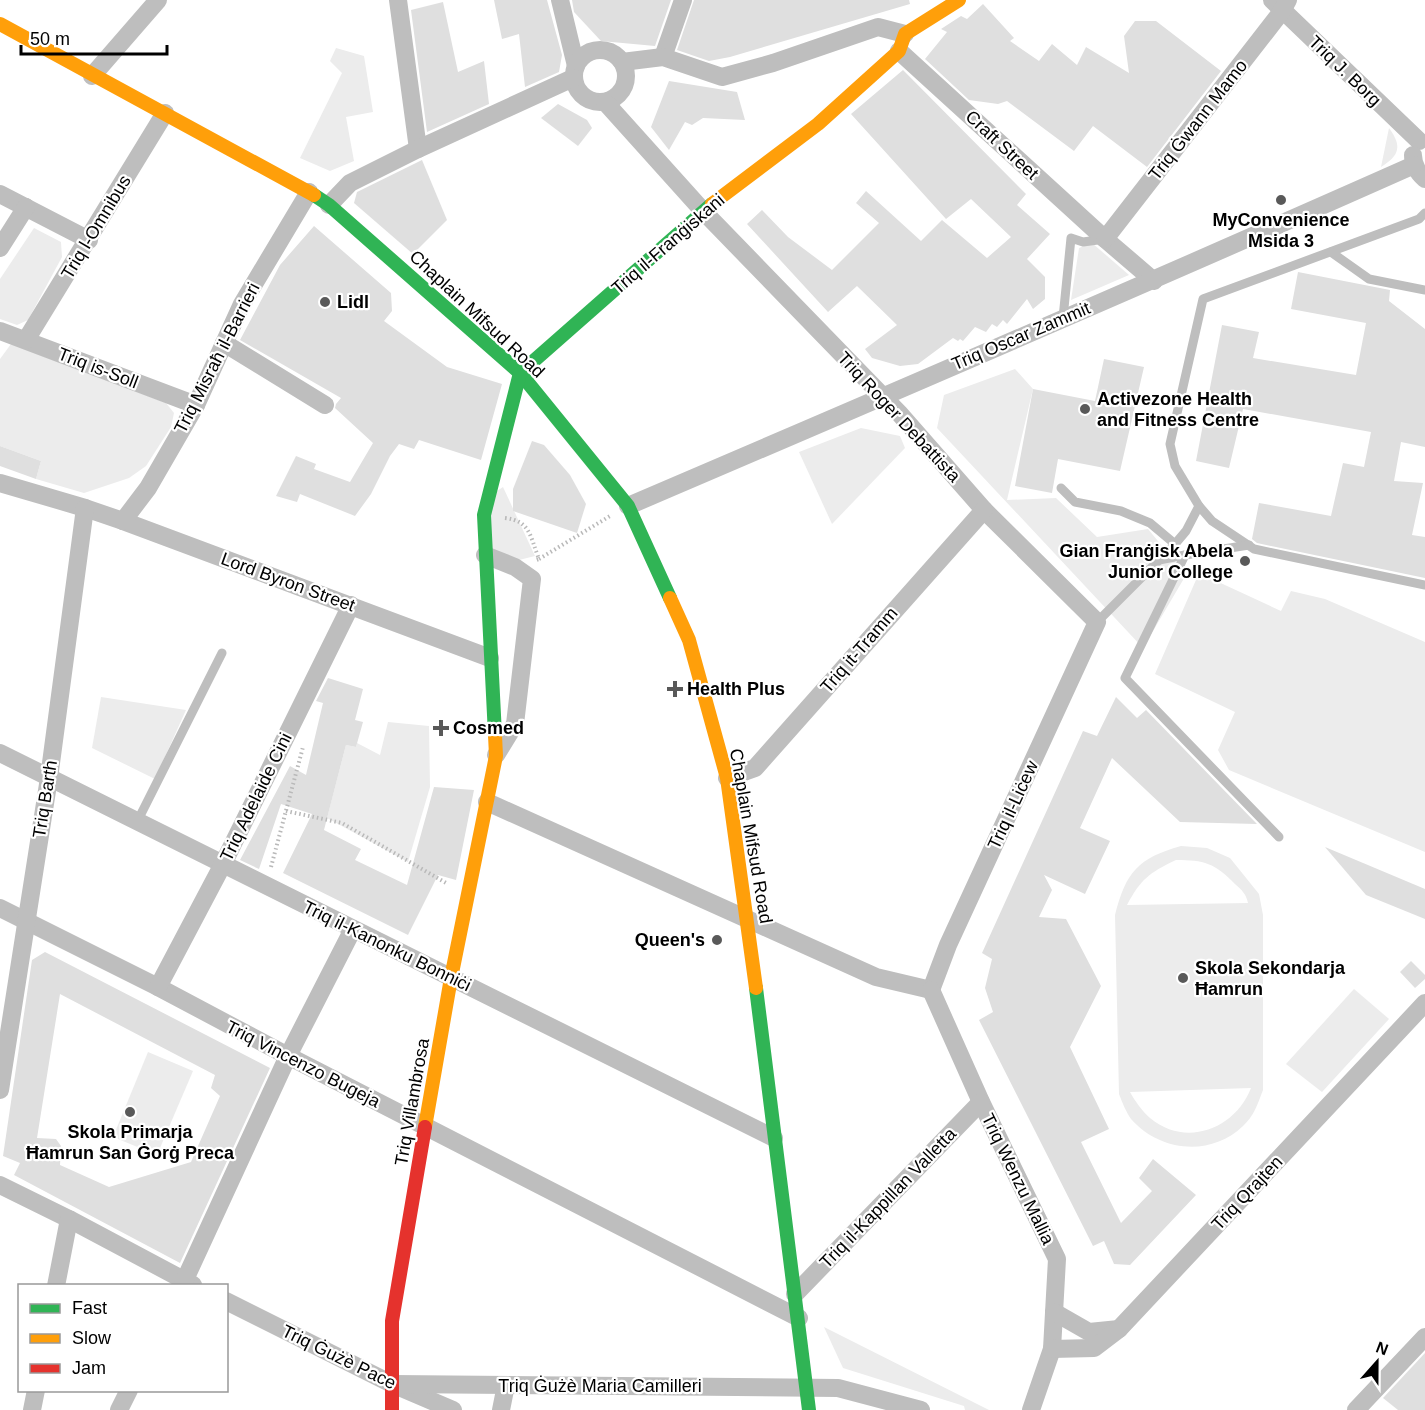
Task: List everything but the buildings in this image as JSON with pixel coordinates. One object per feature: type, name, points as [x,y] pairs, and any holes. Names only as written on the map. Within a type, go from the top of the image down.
[{"type":"street","points":[[398,0],[418,149]]},
{"type":"street","points":[[663,57],[683,0]]},
{"type":"street","name":"Triq il-Franġiskani","points":[[520,374],[703,211],[818,124],[902,43],[959,0]]},
{"type":"street","points":[[92,76],[156,1]]},
{"type":"street","name":"Triq J. Borg","points":[[1281,4],[1422,139]]},
{"type":"street","name":"Triq Ġwann Mamo","points":[[1105,239],[1281,4]]},
{"type":"street","points":[[328,205],[350,183],[575,72],[580,60],[591,52],[608,52],[622,62],[626,78],[624,86],[613,99],[605,102],[589,100],[577,89],[575,72],[561,6]]},
{"type":"street","points":[[561,6],[591,52]]},
{"type":"street","name":"Chaplain Mifsud Road","points":[[0,24],[309,192],[328,205],[520,374],[584,450],[627,506],[688,640],[727,778],[799,1318],[809,1410]]},
{"type":"street","points":[[622,62],[663,57],[722,77],[773,63],[878,27],[902,43]]},
{"type":"street","name":"Craft Street","points":[[902,43],[1105,239],[1154,281]]},
{"type":"street","points":[[605,102],[703,211]]},
{"type":"street","name":"Triq l-Omnibus","points":[[26,340],[165,113]]},
{"type":"street","points":[[1419,172],[1414,148],[1422,139]]},
{"type":"street","name":"Triq Oscar Zammit","points":[[627,506],[1063,318],[1419,172]]},
{"type":"street","name":"Triq Misraħ il-Barrieri","points":[[123,521],[148,488],[196,405],[242,304],[309,192]]},
{"type":"street","points":[[0,194],[89,240]]},
{"type":"street","points":[[0,248],[26,207]]},
{"type":"street","name":"Triq Roger Debattista","points":[[703,211],[882,396],[984,510],[1097,622]]},
{"type":"street","name":"Triq is-Soll","points":[[0,331],[196,405]]},
{"type":"street","points":[[224,343],[325,405]]},
{"type":"street","points":[[520,374],[484,515],[495,756],[487,802],[876,977],[931,990]]},
{"type":"street","points":[[0,483],[85,508]]},
{"type":"street","name":"Lord Byron Street","points":[[85,508],[490,658]]},
{"type":"street","name":"Triq Barth","points":[[0,1090],[49,778],[85,508]]},
{"type":"street","name":"Triq it-Tramm","points":[[727,778],[755,768],[984,510]]},
{"type":"street","points":[[485,555],[516,567],[532,579],[515,724],[495,756]]},
{"type":"street","name":"Triq Adelaide Cini","points":[[158,987],[223,864],[351,605]]},
{"type":"street","name":"Triq il-Liċew","points":[[931,990],[948,945],[1097,622]]},
{"type":"street","name":"Triq il-Kanonku Bonniċi","points":[[0,753],[774,1138]]},
{"type":"street","name":"Triq Villambrosa","points":[[392,1410],[392,1320],[451,978],[487,802]]},
{"type":"street","name":"Triq Vincenzo Bugeja","points":[[0,908],[158,987],[426,1128],[799,1318]]},
{"type":"street","points":[[0,1185],[69,1219],[187,1284],[288,1056],[353,929]]},
{"type":"street","name":"Triq Wenzu Mallia","points":[[931,990],[981,1102],[1057,1259],[1052,1348],[1031,1410]]},
{"type":"street","name":"Triq Qrajten","points":[[1052,1348],[1094,1348],[1119,1329],[1425,1003]]},
{"type":"street","name":"Triq il-Kappillan Valletta","points":[[795,1294],[981,1102]]},
{"type":"street","points":[[56,1284],[69,1219]]},
{"type":"street","name":"Triq Ġużè Pace","points":[[228,1303],[392,1384],[453,1410]]},
{"type":"street","points":[[1054,1312],[1089,1332],[1119,1329]]},
{"type":"street","points":[[1356,1410],[1425,1337]]},
{"type":"street","name":"Triq Ġużè Maria Camilleri","points":[[392,1384],[838,1388],[921,1410]]},
{"type":"street","points":[[501,1410],[506,1385]]},
{"type":"street","points":[[32,1410],[36,1392]]},
{"type":"street","points":[[119,1410],[128,1392]]},
{"type":"lane","points":[[1425,213],[1419,219],[1203,299],[1170,444],[1175,466],[1199,506],[1212,521],[1254,549],[1425,585]]},
{"type":"lane","points":[[1063,318],[1071,238],[1083,242],[1105,239]]},
{"type":"lane","points":[[1331,252],[1369,279],[1425,290]]},
{"type":"lane","points":[[1061,488],[1076,502],[1121,512],[1150,523],[1175,544]]},
{"type":"lane","points":[[1097,622],[1175,544],[1199,506]]},
{"type":"lane","points":[[1156,561],[1249,545]]},
{"type":"lane","points":[[1185,555],[1125,678],[1279,837]]},
{"type":"lane","points":[[137,822],[222,653]]},
{"type":"path","points":[[516,567],[539,559],[627,506]]},
{"type":"path","points":[[484,515],[518,520],[525,525],[539,559]]},
{"type":"path","points":[[271,868],[306,738]]},
{"type":"path","points":[[286,810],[342,823],[446,883]]},
{"type":"shaded area","points":[[336,48],[364,56],[373,112],[346,117],[354,161],[330,171],[300,158],[342,73],[330,61]]},
{"type":"shaded area","points":[[1389,128],[1396,140],[1397,150],[1392,158],[1381,167]]},
{"type":"shaded area","points":[[34,228],[61,242],[62,257],[28,320],[17,325],[0,319],[0,279]]},
{"type":"shaded area","points":[[1092,243],[1129,275],[1071,300],[1079,248]]},
{"type":"shaded area","points":[[11,344],[166,403],[174,413],[171,427],[146,466],[129,478],[84,493],[36,479],[41,461],[0,446],[0,359]]},
{"type":"shaded area","points":[[1015,369],[1033,389],[1007,500],[1056,498],[1097,537],[1148,529],[1186,575],[1143,648],[937,428],[944,395]]},
{"type":"shaded area","points":[[861,428],[900,436],[905,448],[832,524],[799,452]]},
{"type":"shaded area","points":[[503,487],[535,556],[515,561],[491,553],[491,495]]},
{"type":"shaded area","points":[[1199,573],[1281,611],[1291,591],[1325,599],[1425,642],[1425,852],[1229,770],[1218,750],[1235,712],[1155,674]]},
{"type":"shaded area","points":[[101,697],[186,710],[155,779],[92,748]]},
{"type":"shaded area","points":[[388,722],[429,726],[430,787],[408,862],[327,818],[346,745],[356,747],[357,743],[380,755]]},
{"type":"shaded area","points":[[1181,846],[1207,848],[1230,858],[1259,894],[1263,915],[1263,1090],[1253,1114],[1243,1126],[1216,1143],[1201,1146],[1171,1144],[1143,1130],[1129,1116],[1119,1094],[1115,915],[1129,877],[1144,862]],"holes":[[[1176,860],[1202,862],[1215,867],[1242,890],[1248,903],[1127,905],[1147,878]],[[1251,1088],[1244,1102],[1234,1114],[1208,1130],[1194,1133],[1179,1132],[1164,1127],[1147,1115],[1130,1092]]]},
{"type":"shaded area","points":[[1354,989],[1389,1019],[1322,1092],[1286,1064]]},
{"type":"shaded area","points":[[148,1052],[193,1071],[157,1155],[113,1137]]},
{"type":"shaded area","points":[[824,1327],[989,1410],[965,1410],[964,1406],[843,1368]]},
{"type":"traffic: fast","points":[[314,195],[329,205],[520,373],[628,506],[670,598]]},
{"type":"traffic: fast","points":[[495,735],[484,515],[520,373],[712,204]]},
{"type":"traffic: fast","points":[[756,988],[809,1410]]},
{"type":"traffic: slow","points":[[712,204],[818,124],[899,51],[905,34],[959,0]]},
{"type":"traffic: slow","points":[[0,24],[314,195]]},
{"type":"traffic: slow","points":[[670,598],[689,640],[727,778],[756,988]]},
{"type":"traffic: slow","points":[[425,1127],[451,978],[496,756],[495,735]]},
{"type":"traffic: jam","points":[[392,1410],[392,1321],[425,1127]]},
{"type":"place","name":"MyConvenience Msida 3","points":[[1281,200]]},
{"type":"place","name":"Lidl","points":[[325,302]]},
{"type":"place","name":"Activezone Health and Fitness Centre","points":[[1085,409]]},
{"type":"place","name":"Gian Franġisk Abela Junior College","points":[[1245,561]]},
{"type":"place","name":"Health Plus","points":[[675,689]]},
{"type":"place","name":"Cosmed","points":[[441,728]]},
{"type":"place","name":"Queen's","points":[[717,940]]},
{"type":"place","name":"Skola Sekondarja Ħamrun","points":[[1183,978]]},
{"type":"place","name":"Skola Primarja Ħamrun San Ġorġ Preca","points":[[130,1112]]}]
